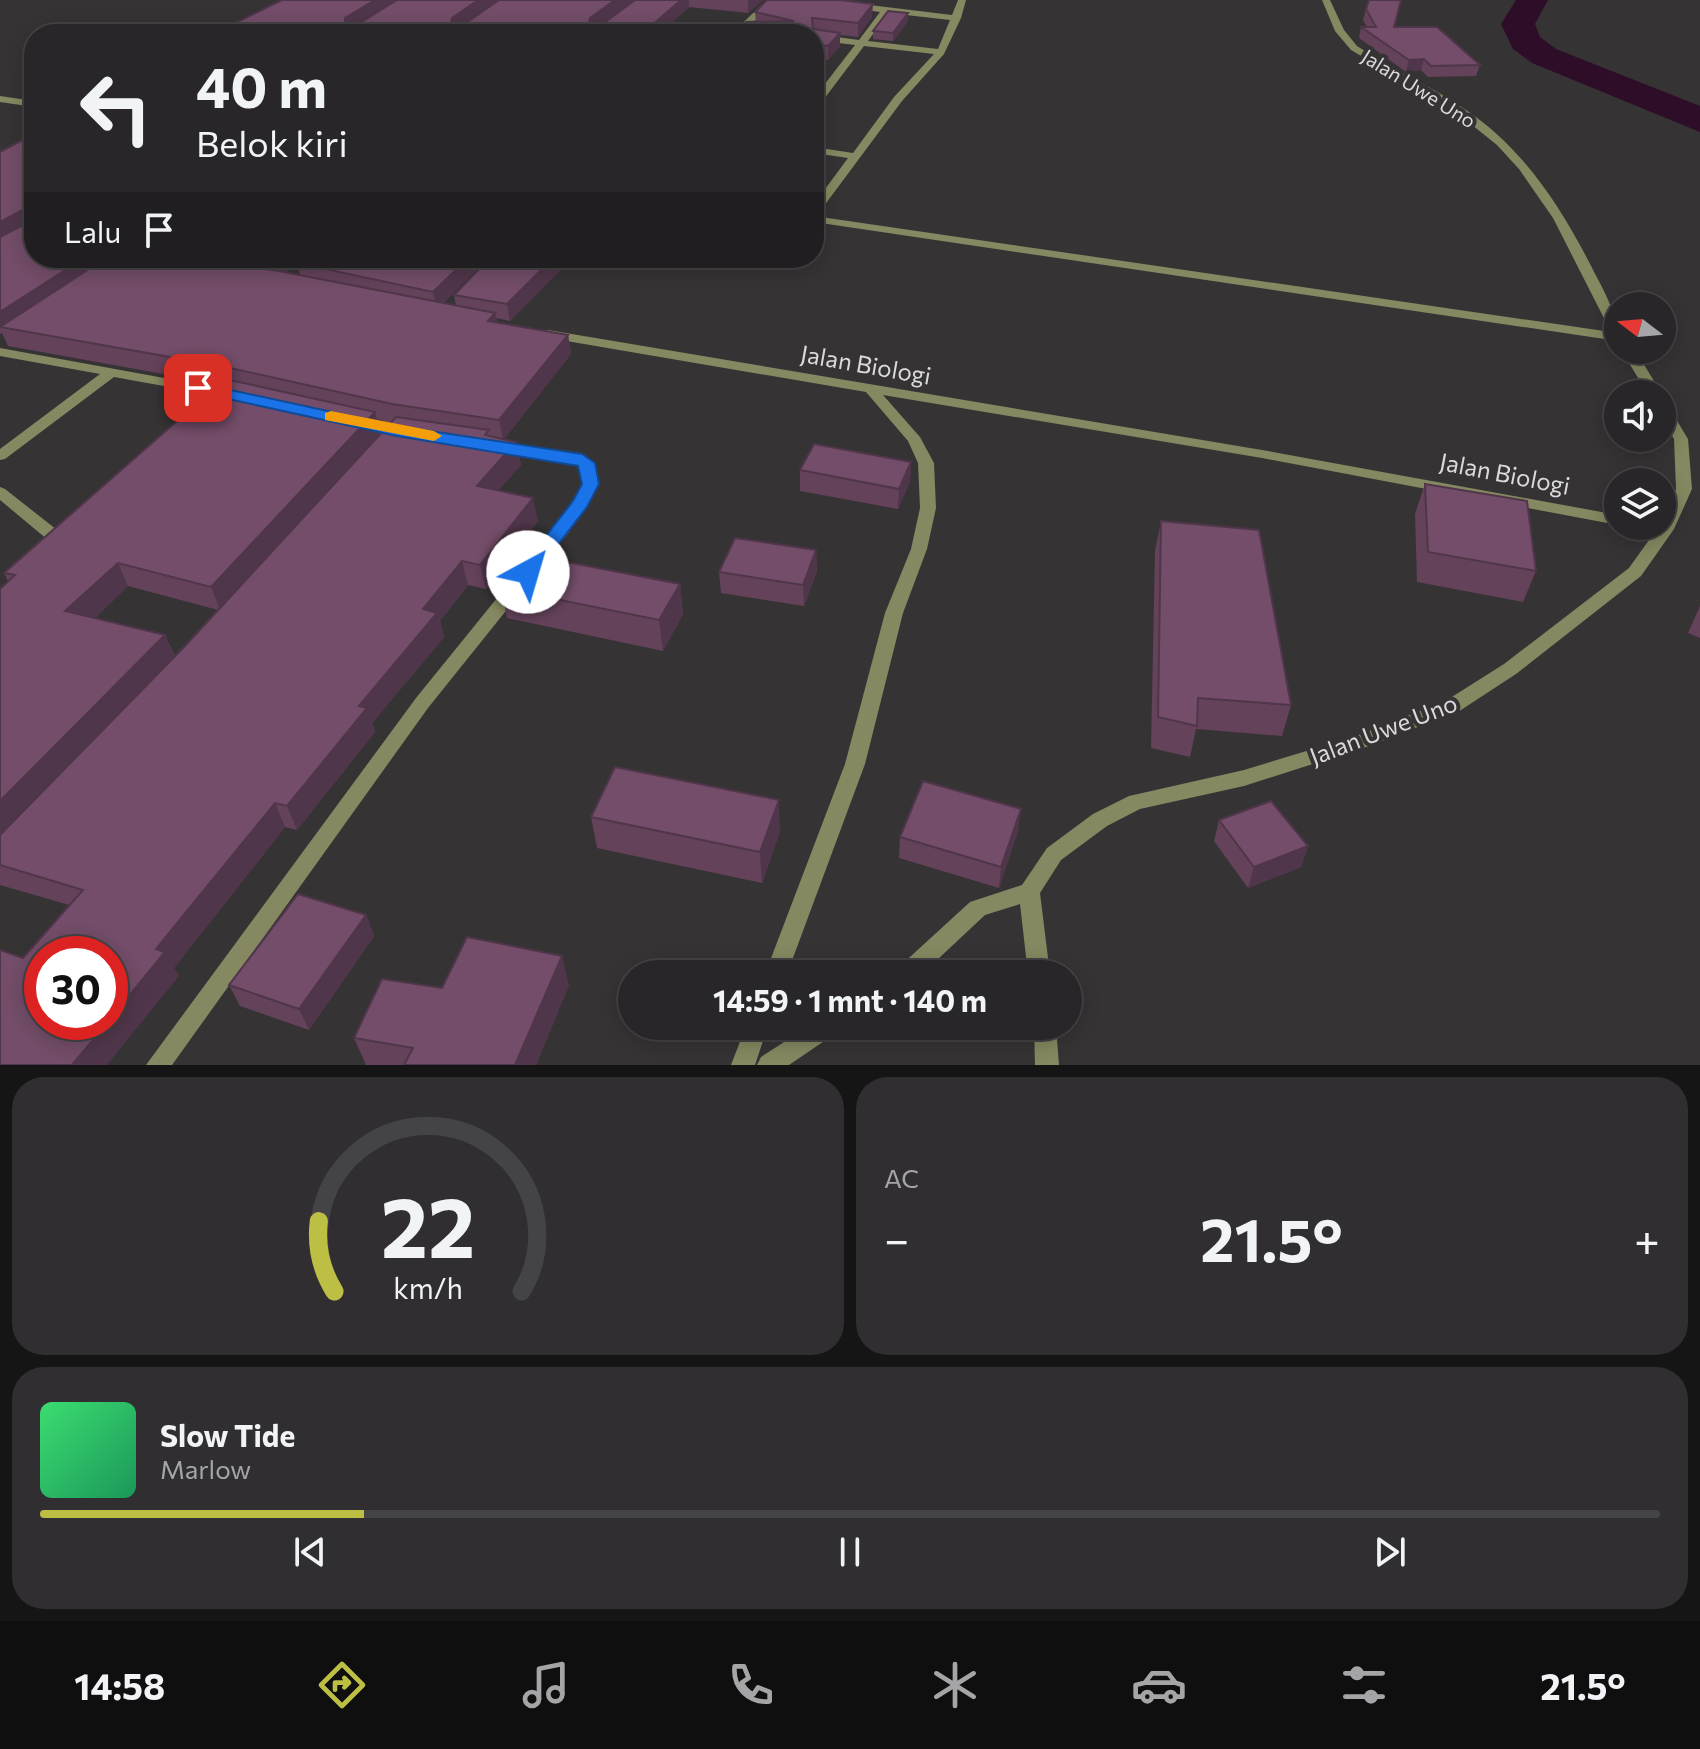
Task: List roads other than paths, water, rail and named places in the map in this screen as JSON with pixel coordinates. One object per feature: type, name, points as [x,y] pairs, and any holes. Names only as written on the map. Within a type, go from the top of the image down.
[{"type":"street","points":[[746,24],[772,0]]},
{"type":"street","points":[[824,198],[854,156],[941,52],[962,0]]},
{"type":"street","name":"Jalan Uwe Uno","points":[[1326,0],[1340,31],[1354,48],[1465,114],[1519,157],[1570,239],[1604,307]]},
{"type":"street","points":[[839,5],[957,18]]},
{"type":"street","points":[[824,93],[886,10]]},
{"type":"street","points":[[824,38],[941,52]]},
{"type":"street","points":[[0,99],[24,103]]},
{"type":"street","points":[[824,152],[854,156]]},
{"type":"street","points":[[824,220],[1604,333]]},
{"type":"street","name":"Jalan Biologi","points":[[533,332],[1294,460],[1604,517]]},
{"type":"street","points":[[0,344],[12,336]]},
{"type":"street","points":[[0,352],[112,372],[228,398]]},
{"type":"street","points":[[0,456],[112,372]]},
{"type":"street","points":[[781,960],[855,764],[894,613],[919,549],[928,508],[926,463],[915,440],[871,389]]},
{"type":"street","name":"Jalan Uwe Uno","points":[[1676,431],[1681,439],[1684,489],[1676,501]]},
{"type":"street","points":[[158,1065],[422,703],[563,528],[591,484],[586,463],[576,458],[472,442]]},
{"type":"street","points":[[0,492],[60,541]]},
{"type":"street","name":"Jalan Uwe Uno","points":[[1029,892],[1054,854],[1100,820],[1136,802],[1244,778],[1362,741],[1454,705],[1510,669],[1635,572],[1652,540]]},
{"type":"street","points":[[921,960],[970,913],[987,904],[1029,892],[1037,960]]},
{"type":"street","points":[[743,1065],[752,1040]]},
{"type":"street","points":[[769,1065],[807,1040]]},
{"type":"street","points":[[1046,1040],[1047,1065]]},
{"type":"waterway","points":[[1532,0],[1518,24],[1525,42],[1544,56],[1700,120]]}]
